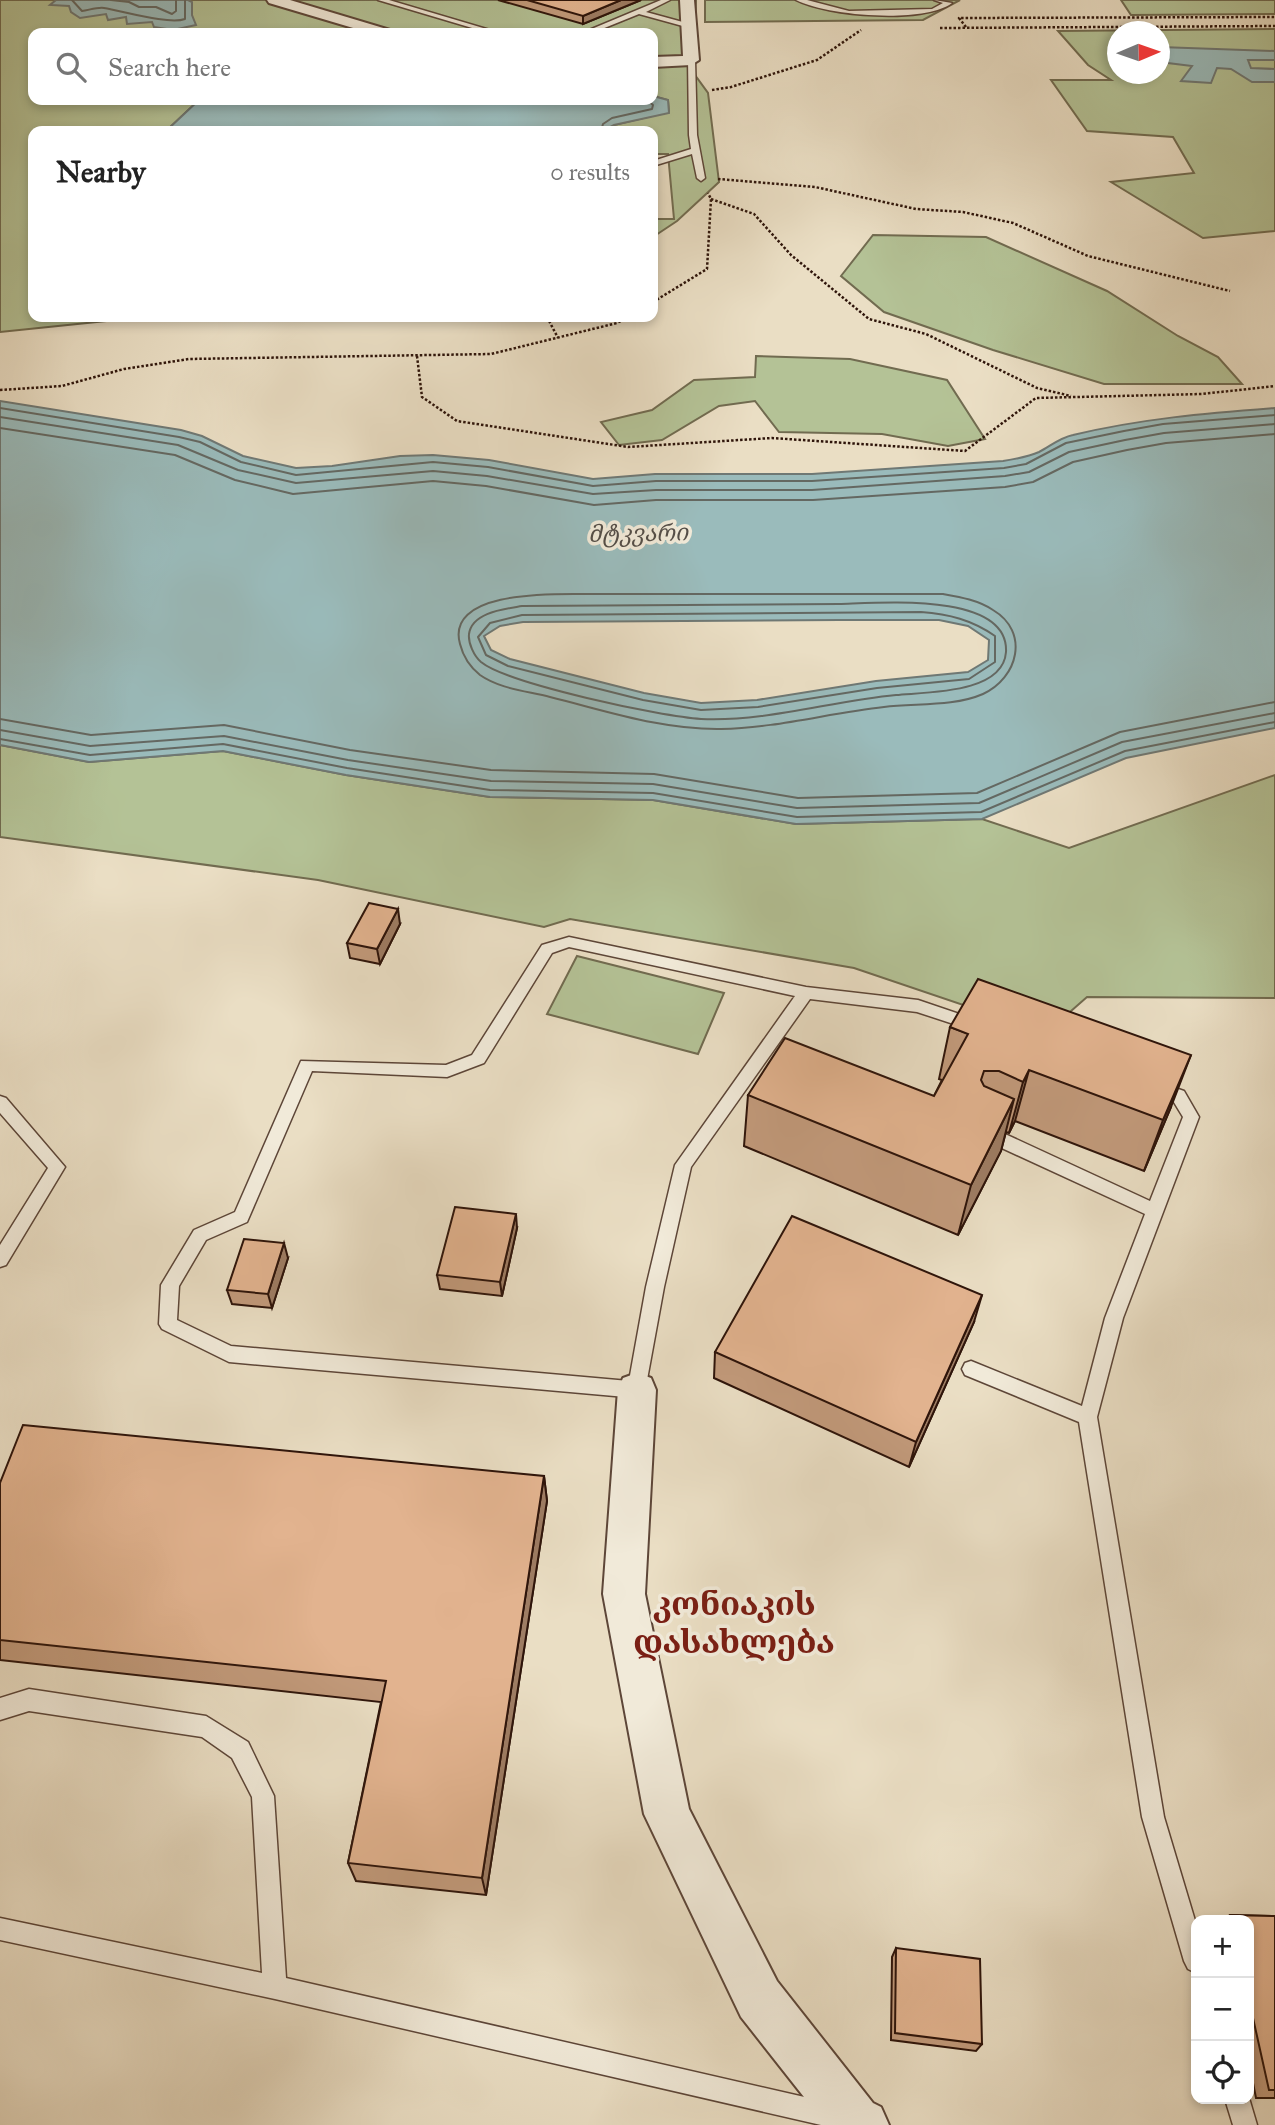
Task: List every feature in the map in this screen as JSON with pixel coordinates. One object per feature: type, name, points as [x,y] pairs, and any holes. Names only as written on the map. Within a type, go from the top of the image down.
[{"type":"street","points":[[274,0],[368,28]]},
{"type":"street","points":[[658,62],[691,60],[687,0]]},
{"type":"street","points":[[637,1390],[624,1594],[667,1814],[759,1999],[859,2123]]},
{"type":"lane","points":[[381,0],[478,28]]},
{"type":"lane","points":[[599,28],[667,0]]},
{"type":"lane","points":[[799,0],[849,13],[933,11],[952,1]]},
{"type":"lane","points":[[937,0],[952,1]]},
{"type":"lane","points":[[639,12],[687,26]]},
{"type":"lane","points":[[691,60],[691,92],[701,178]]},
{"type":"lane","points":[[658,162],[696,150]]},
{"type":"lane","points":[[806,993],[683,1165],[655,1287],[637,1390],[229,1354],[169,1324],[170,1285],[200,1235],[241,1217],[307,1065],[447,1072],[478,1059],[547,949],[569,942],[806,993],[918,1006],[996,1032]]},
{"type":"lane","points":[[1139,1082],[1178,1095],[1191,1117],[1114,1318],[1088,1417],[1153,1817],[1191,1944]]},
{"type":"lane","points":[[0,1102],[57,1167],[5,1243],[0,1260]]},
{"type":"lane","points":[[979,1130],[1155,1211]]},
{"type":"lane","points":[[971,1369],[1088,1417]]},
{"type":"lane","points":[[0,1709],[29,1700],[206,1727],[240,1750],[263,1796],[275,1987]]},
{"type":"lane","points":[[0,1928],[716,2086],[859,2123]]},
{"type":"lane","points":[[1239,2104],[1245,2125]]},
{"type":"path","points":[[966,27],[959,18],[1275,17]]},
{"type":"path","points":[[940,28],[1275,26]]},
{"type":"path","points":[[691,92],[731,87],[817,60],[863,30]]},
{"type":"path","points":[[658,299],[707,269],[711,199],[701,178]]},
{"type":"path","points":[[701,178],[814,187],[904,206],[963,212],[1013,223],[1088,256],[1230,291]]},
{"type":"path","points":[[711,199],[754,214],[791,256],[869,319],[926,334],[1037,388],[1079,397]]},
{"type":"path","points":[[550,322],[558,338]]},
{"type":"path","points":[[0,390],[62,386],[124,369],[189,359],[491,354],[620,322]]},
{"type":"path","points":[[417,356],[422,397],[457,421],[628,447],[772,438],[965,451],[1036,398],[1202,394],[1275,386]]},
{"type":"green space","points":[[0,0],[696,0],[695,33],[687,64],[708,93],[719,182],[677,221],[658,234],[658,219],[674,219],[668,154],[658,154],[658,126],[612,126],[669,112],[668,100],[658,97],[658,28],[28,28],[28,105],[194,105],[171,126],[28,126],[28,322],[96,322],[0,332]]},
{"type":"green space","points":[[705,0],[960,0],[923,20],[705,22]]},
{"type":"green space","points":[[1121,0],[1275,0],[1275,14],[1131,15]]},
{"type":"green space","points":[[1275,29],[1275,231],[1203,238],[1111,182],[1194,173],[1173,137],[1087,131],[1051,80],[1107,80],[1107,84],[1170,84],[1170,30]]},
{"type":"green space","points":[[1058,31],[1107,31],[1107,77],[1088,65]]},
{"type":"green space","points":[[873,235],[986,237],[1107,291],[1178,336],[1218,357],[1242,384],[1104,384],[993,350],[884,312],[841,276]]},
{"type":"green space","points":[[756,356],[850,359],[947,380],[985,439],[948,446],[882,434],[779,432],[755,401],[719,406],[662,440],[619,445],[601,422],[652,410],[694,380],[755,377]]},
{"type":"green space","points":[[0,745],[89,762],[223,751],[346,775],[490,797],[653,800],[796,824],[982,819],[1069,848],[1275,775],[1275,998],[1087,997],[1046,1033],[854,968],[570,919],[544,927],[318,880],[0,837]]},
{"type":"green space","points":[[577,956],[724,993],[698,1054],[547,1014]]},
{"type":"water","points":[[56,0],[188,0],[192,2],[192,15],[196,25],[160,28],[154,27],[152,22],[127,24],[126,17],[108,20],[106,14],[80,18],[71,12],[69,6],[50,5]]},
{"type":"water","points":[[1170,47],[1275,51],[1275,60],[1248,60],[1251,68],[1275,69],[1275,82],[1252,82],[1231,69],[1217,68],[1211,83],[1181,81],[1192,66],[1170,63]]},
{"type":"water","points":[[658,97],[668,100],[669,113],[612,126],[171,126],[194,105],[658,105]]},
{"type":"water","name":"მტკვარი","points":[[0,401],[181,430],[202,436],[243,456],[296,468],[332,466],[400,456],[433,455],[489,460],[593,479],[655,474],[812,474],[1003,461],[1031,455],[1063,438],[1098,429],[1173,417],[1275,408],[1275,728],[1126,758],[982,819],[796,824],[653,800],[490,797],[346,775],[223,751],[89,762],[0,745]],"holes":[[[939,620],[968,626],[989,640],[988,660],[968,672],[876,681],[757,700],[701,703],[644,693],[510,659],[491,650],[484,636],[500,626],[523,622]]]},
{"type":"building","points":[[527,0],[621,0],[583,16]]},
{"type":"building","points":[[369,903],[398,909],[377,949],[347,943]]},
{"type":"building","points":[[978,979],[1191,1055],[1163,1120],[1029,1070],[1023,1082],[999,1071],[984,1071],[981,1080],[984,1086],[1014,1099],[971,1185],[748,1095],[785,1038],[934,1096],[968,1034],[950,1027]]},
{"type":"building","points":[[455,1207],[516,1214],[500,1282],[437,1275]]},
{"type":"building","points":[[792,1216],[982,1295],[916,1442],[715,1352]]},
{"type":"building","points":[[244,1239],[284,1243],[268,1294],[227,1290]]},
{"type":"building","points":[[23,1425],[544,1476],[482,1878],[348,1863],[386,1681],[0,1640],[0,1483]]},
{"type":"building","points":[[1254,1916],[1275,1916],[1275,2090],[1269,2090],[1254,2022]]},
{"type":"building","points":[[896,1948],[980,1959],[982,2044],[895,2033]]},
{"type":"district","name":"კონიაკის დასახლება","points":[[734,1623]]}]
